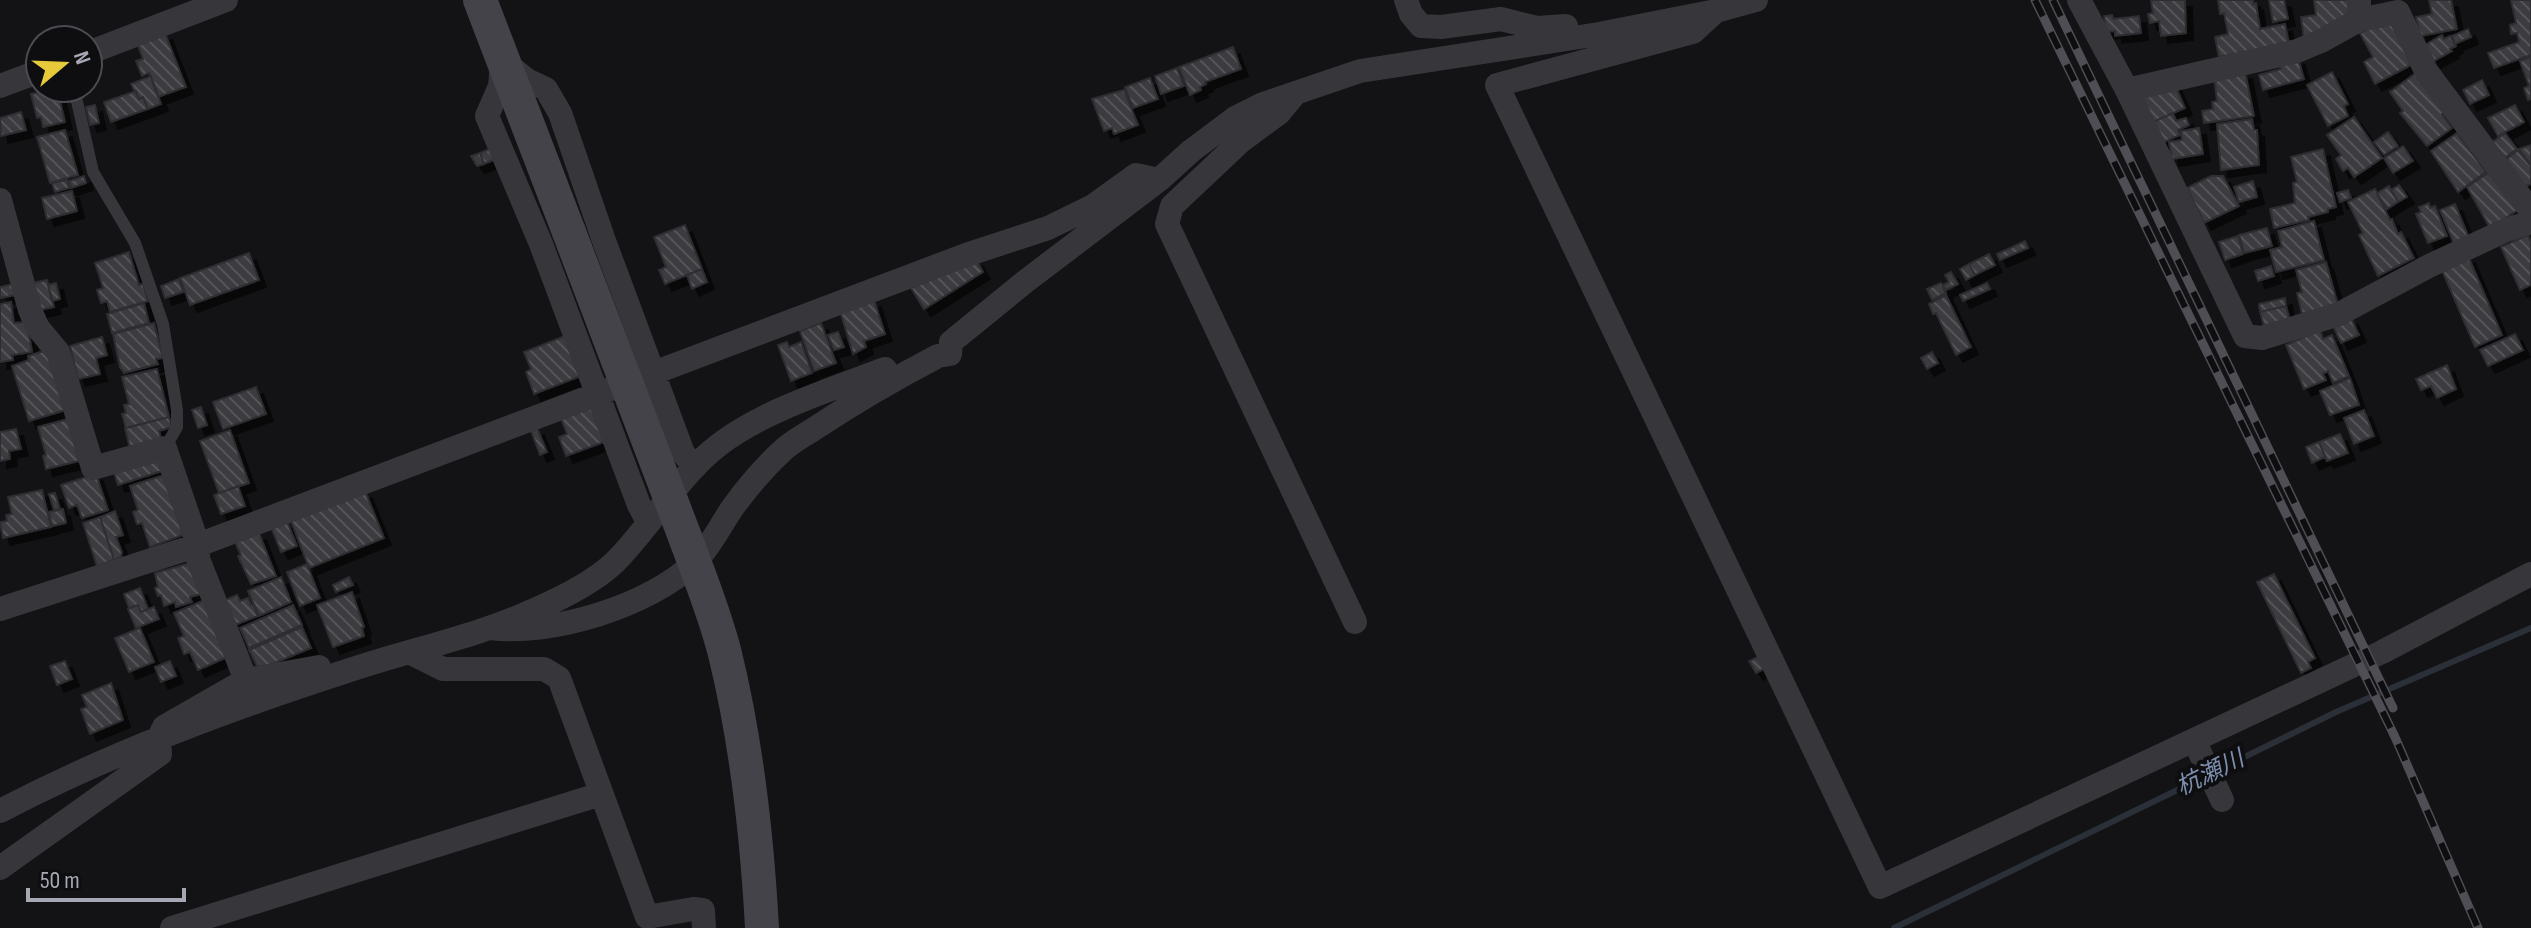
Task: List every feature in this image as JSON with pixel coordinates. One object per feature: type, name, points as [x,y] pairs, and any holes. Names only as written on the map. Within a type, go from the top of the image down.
[{"type":"street","points":[[104,47],[226,0]]},
{"type":"street","points":[[480,0],[694,561],[724,651],[744,745],[758,851],[762,928]]},
{"type":"street","points":[[1406,0],[1411,14],[1421,26],[1441,27],[1501,19],[1537,28],[1579,25],[1599,34]]},
{"type":"street","points":[[0,811],[48,786],[159,737],[243,704],[490,628],[572,591],[614,563],[695,467],[718,446],[759,420],[951,342],[1235,118],[1293,93],[1360,71],[1599,34],[1756,0]]},
{"type":"street","points":[[2079,0],[2127,90],[2245,336],[2262,338],[2339,314],[2429,266],[2506,230],[2531,222]]},
{"type":"street","points":[[2127,90],[2297,51],[2321,41],[2359,10],[2398,12],[2426,71],[2531,211]]},
{"type":"street","points":[[1716,11],[1693,32],[1497,85],[1880,887],[2195,744],[2531,574]]},
{"type":"street","points":[[502,61],[527,80],[546,89],[560,113],[683,453],[695,467]]},
{"type":"street","points":[[502,61],[500,86],[487,116],[541,244],[648,522]]},
{"type":"street","points":[[0,86],[24,77]]},
{"type":"street","points":[[1293,93],[1293,98],[1279,113],[1241,141],[1172,206],[1167,224],[1355,622]]},
{"type":"street","points":[[0,609],[198,545],[966,255],[1048,228],[1093,206],[1136,175],[1159,180]]},
{"type":"street","points":[[0,200],[30,310],[38,328],[58,352],[93,468],[165,448],[198,545],[198,559],[246,680]]},
{"type":"street","points":[[490,628],[509,631],[561,623],[617,609],[659,588],[694,561],[717,535],[732,508],[782,451],[866,393],[938,356],[950,354],[951,342]]},
{"type":"street","points":[[409,652],[443,669],[544,669],[559,678],[647,917],[703,910],[704,928]]},
{"type":"street","points":[[0,868],[160,754],[159,737],[164,727],[246,680],[349,662],[361,666]]},
{"type":"street","points":[[2195,744],[2222,800]]},
{"type":"street","points":[[172,928],[601,794]]},
{"type":"lane","points":[[78,104],[93,172],[135,243],[163,324],[177,410],[177,427],[165,448]]},
{"type":"building","points":[[2151,0],[2185,0],[2186,33],[2161,36],[2159,21],[2150,23],[2148,14],[2153,13]]},
{"type":"building","points":[[2218,0],[2253,0],[2260,29],[2285,24],[2289,44],[2219,57],[2215,37],[2228,34]]},
{"type":"building","points":[[2269,0],[2284,0],[2288,19],[2273,22]]},
{"type":"building","points":[[2314,0],[2349,0],[2351,13],[2304,39],[2301,17],[2316,15]]},
{"type":"building","points":[[2429,0],[2451,0],[2457,29],[2420,36],[2416,17],[2432,14]]},
{"type":"building","points":[[2511,0],[2531,0],[2531,55],[2494,68],[2488,53],[2519,42],[2517,33],[2511,34],[2510,25],[2516,23]]},
{"type":"building","points":[[2112,15],[2113,19],[2139,16],[2141,33],[2115,36],[2115,31],[2106,32],[2104,16]]},
{"type":"building","points":[[2389,18],[2413,64],[2375,84],[2364,62],[2373,57],[2360,33]]},
{"type":"building","points":[[2468,29],[2471,37],[2455,44],[2452,36]]},
{"type":"building","points":[[165,33],[186,87],[158,97],[149,73],[142,76],[136,61],[143,59],[137,43]]},
{"type":"building","points":[[2442,35],[2444,39],[2450,36],[2456,46],[2434,61],[2425,45]]},
{"type":"building","points":[[1233,47],[1241,69],[1205,82],[1201,90],[1190,95],[1179,67]]},
{"type":"building","points":[[2531,57],[2531,99],[2528,100],[2524,88],[2529,86],[2520,61]]},
{"type":"building","points":[[2298,58],[2304,79],[2263,90],[2259,75],[2281,69],[2279,63]]},
{"type":"building","points":[[1177,68],[1184,86],[1161,94],[1155,76]]},
{"type":"building","points":[[2245,72],[2254,116],[2204,123],[2202,111],[2213,109],[2212,102],[2217,101],[2214,76]]},
{"type":"building","points":[[2332,72],[2348,104],[2344,106],[2348,116],[2328,126],[2307,85]]},
{"type":"building","points":[[2416,73],[2452,128],[2427,146],[2400,113],[2403,111],[2390,92]]},
{"type":"building","points":[[151,76],[161,104],[148,109],[143,97],[139,99],[131,84]]},
{"type":"building","points":[[1150,78],[1158,99],[1133,108],[1125,87]]},
{"type":"building","points":[[2482,80],[2489,95],[2470,104],[2463,90]]},
{"type":"building","points":[[2174,83],[2185,108],[2153,122],[2142,97]]},
{"type":"building","points":[[1124,90],[1138,125],[1114,134],[1112,128],[1104,131],[1092,99]]},
{"type":"building","points":[[136,91],[139,99],[143,97],[148,109],[111,122],[104,102]]},
{"type":"building","points":[[34,104],[61,104],[65,122],[43,127],[41,117],[37,118]]},
{"type":"building","points":[[95,105],[99,123],[90,125],[86,107]]},
{"type":"building","points":[[2515,105],[2524,122],[2498,136],[2488,118]]},
{"type":"building","points":[[21,112],[26,130],[1,136],[0,118]]},
{"type":"building","points":[[2173,113],[2176,121],[2186,118],[2189,125],[2178,130],[2180,135],[2162,143],[2153,122]]},
{"type":"building","points":[[2354,117],[2382,158],[2354,177],[2348,168],[2343,171],[2336,159],[2341,155],[2327,135]]},
{"type":"building","points":[[2252,119],[2254,130],[2257,130],[2259,165],[2221,170],[2217,124]]},
{"type":"building","points":[[2199,128],[2203,154],[2172,159],[2169,142],[2182,140],[2181,131]]},
{"type":"building","points":[[65,130],[78,175],[50,183],[37,137]]},
{"type":"building","points":[[2388,132],[2398,146],[2384,155],[2374,142]]},
{"type":"building","points":[[2457,133],[2486,172],[2458,192],[2431,151]]},
{"type":"building","points":[[2505,133],[2517,149],[2502,160],[2490,144]]},
{"type":"building","points":[[2531,145],[2531,165],[2519,149]]},
{"type":"building","points":[[2403,146],[2413,161],[2393,173],[2384,158]]},
{"type":"building","points":[[492,148],[496,159],[484,164],[480,153]]},
{"type":"building","points":[[2323,149],[2336,207],[2308,217],[2309,220],[2274,228],[2270,209],[2295,203],[2293,183],[2297,182],[2291,157]]},
{"type":"building","points":[[2518,150],[2531,166],[2531,184],[2524,187],[2504,161]]},
{"type":"building","points":[[480,153],[484,164],[477,166],[471,156]]},
{"type":"building","points":[[2491,171],[2518,210],[2490,228],[2467,187]]},
{"type":"building","points":[[84,176],[86,183],[71,188],[69,181]]},
{"type":"building","points":[[2211,176],[2223,176],[2239,206],[2204,223],[2187,188]]},
{"type":"building","points":[[67,180],[69,188],[55,192],[52,183]]},
{"type":"building","points":[[2253,181],[2257,197],[2239,202],[2234,187]]},
{"type":"building","points":[[2399,185],[2407,197],[2398,202],[2391,190]]},
{"type":"building","points":[[2389,186],[2398,202],[2387,209],[2377,193]]},
{"type":"building","points":[[2375,189],[2414,258],[2378,276],[2348,202]]},
{"type":"building","points":[[2348,190],[2351,198],[2340,202],[2337,193]]},
{"type":"building","points":[[72,191],[77,211],[47,219],[42,198]]},
{"type":"building","points":[[2429,203],[2430,208],[2435,206],[2447,236],[2428,243],[2416,214],[2421,212],[2419,207]]},
{"type":"building","points":[[2455,204],[2469,238],[2454,244],[2440,210]]},
{"type":"building","points":[[2314,221],[2324,260],[2276,272],[2270,250],[2282,247],[2278,231]]},
{"type":"building","points":[[685,225],[702,269],[665,284],[659,270],[666,267],[654,237]]},
{"type":"building","points":[[2267,228],[2272,246],[2244,253],[2239,235]]},
{"type":"building","points":[[2528,235],[2531,242],[2531,285],[2520,290],[2501,247]]},
{"type":"building","points":[[2238,236],[2243,254],[2225,260],[2219,242]]},
{"type":"building","points":[[2025,241],[2028,248],[2000,260],[1997,254]]},
{"type":"building","points":[[129,252],[139,285],[143,284],[148,301],[110,312],[107,301],[101,303],[97,290],[103,288],[95,263]]},
{"type":"building","points":[[249,253],[259,280],[190,305],[180,278]]},
{"type":"building","points":[[1989,254],[1995,265],[1975,275],[1969,264]]},
{"type":"building","points":[[2468,256],[2502,335],[2475,347],[2441,268]]},
{"type":"building","points":[[976,260],[983,272],[924,309],[911,288]]},
{"type":"building","points":[[2326,262],[2338,305],[2302,314],[2297,293],[2302,292],[2296,270]]},
{"type":"building","points":[[1969,264],[1975,275],[1966,280],[1960,269]]},
{"type":"building","points":[[2271,266],[2274,276],[2258,281],[2255,271]]},
{"type":"building","points":[[702,269],[707,282],[692,289],[687,275]]},
{"type":"building","points":[[1951,272],[1958,284],[1946,290],[1943,285],[1949,282],[1945,275]]},
{"type":"building","points":[[179,279],[183,292],[165,298],[161,286]]},
{"type":"building","points":[[47,280],[54,307],[39,310],[32,283]]},
{"type":"building","points":[[56,283],[60,299],[52,301],[48,285]]},
{"type":"building","points":[[1941,283],[1946,293],[1932,300],[1927,289]]},
{"type":"building","points":[[1987,283],[1990,289],[1963,301],[1960,295]]},
{"type":"building","points":[[14,284],[16,295],[0,298],[0,287]]},
{"type":"building","points":[[1946,295],[1971,347],[1956,355],[1929,304]]},
{"type":"building","points":[[2285,298],[2286,306],[2260,312],[2259,304]]},
{"type":"building","points":[[874,300],[885,334],[864,341],[866,347],[853,354],[840,311]]},
{"type":"building","points":[[11,302],[14,323],[27,322],[32,352],[12,355],[13,360],[0,362],[0,304]]},
{"type":"building","points":[[144,303],[149,323],[112,333],[107,314]]},
{"type":"building","points":[[2286,306],[2291,324],[2265,330],[2260,312]]},
{"type":"building","points":[[2351,318],[2359,335],[2341,343],[2333,326]]},
{"type":"building","points":[[154,323],[163,358],[156,359],[158,364],[124,373],[113,334]]},
{"type":"building","points":[[821,323],[836,363],[814,371],[800,331]]},
{"type":"building","points":[[2320,330],[2323,339],[2332,335],[2349,376],[2333,383],[2328,371],[2323,374],[2326,380],[2304,389],[2286,345]]},
{"type":"building","points":[[838,332],[844,347],[834,350],[828,335]]},
{"type":"building","points":[[2515,334],[2523,350],[2488,366],[2480,350]]},
{"type":"building","points":[[565,336],[581,376],[534,394],[526,372],[531,369],[524,352]]},
{"type":"building","points":[[102,337],[107,355],[96,358],[100,374],[78,379],[70,346]]},
{"type":"building","points":[[787,342],[789,347],[801,342],[812,373],[791,381],[778,345]]},
{"type":"building","points":[[47,350],[69,409],[29,421],[12,366],[29,360],[28,356]]},
{"type":"building","points":[[1932,352],[1938,363],[1927,369],[1921,358]]},
{"type":"building","points":[[2447,365],[2456,389],[2437,398],[2431,386],[2421,390],[2416,379]]},
{"type":"building","points":[[157,369],[169,417],[126,428],[122,414],[126,413],[124,405],[129,404],[122,377]]},
{"type":"building","points":[[2350,378],[2359,405],[2330,415],[2320,391]]},
{"type":"building","points":[[256,387],[266,414],[223,429],[213,402]]},
{"type":"building","points":[[594,404],[607,441],[566,456],[559,437],[567,434],[560,416]]},
{"type":"building","points":[[201,407],[207,425],[198,428],[192,410]]},
{"type":"building","points":[[2364,410],[2374,436],[2354,444],[2344,418]]},
{"type":"building","points":[[169,417],[172,427],[159,431],[161,438],[130,449],[125,428]]},
{"type":"building","points":[[68,419],[79,461],[46,469],[43,456],[46,455],[38,427]]},
{"type":"building","points":[[537,428],[547,452],[540,455],[531,431]]},
{"type":"building","points":[[16,429],[21,449],[9,451],[10,459],[0,461],[0,432]]},
{"type":"building","points":[[230,430],[249,483],[219,493],[200,441]]},
{"type":"building","points":[[2340,434],[2348,453],[2327,461],[2319,442]]},
{"type":"building","points":[[2319,442],[2325,457],[2312,463],[2306,447]]},
{"type":"building","points":[[157,454],[162,471],[118,485],[113,469]]},
{"type":"building","points":[[96,474],[108,510],[82,518],[77,505],[69,508],[61,485]]},
{"type":"building","points":[[164,475],[183,535],[150,547],[142,523],[137,524],[133,512],[138,510],[130,486]]},
{"type":"building","points":[[238,486],[245,506],[221,514],[214,495]]},
{"type":"building","points":[[42,490],[51,527],[3,538],[0,522],[7,521],[6,515],[12,514],[8,497]]},
{"type":"building","points":[[365,491],[384,538],[309,568],[291,521]]},
{"type":"building","points":[[55,493],[60,509],[54,510],[49,494]]},
{"type":"building","points":[[63,509],[66,523],[52,526],[49,512]]},
{"type":"building","points":[[115,511],[123,535],[116,537],[122,552],[121,557],[114,560],[100,517]]},
{"type":"building","points":[[100,517],[114,560],[97,566],[83,523]]},
{"type":"building","points":[[287,521],[297,546],[281,552],[271,527]]},
{"type":"building","points":[[259,533],[276,576],[251,584],[235,542]]},
{"type":"building","points":[[190,563],[202,594],[190,597],[192,602],[176,607],[175,602],[164,606],[155,588],[158,587],[155,573]]},
{"type":"building","points":[[307,564],[320,598],[300,606],[287,572]]},
{"type":"building","points":[[2274,574],[2315,658],[2308,662],[2311,668],[2301,673],[2257,582]]},
{"type":"building","points":[[281,577],[291,602],[259,616],[248,591]]},
{"type":"building","points":[[349,577],[353,585],[336,592],[333,585]]},
{"type":"building","points":[[140,588],[148,609],[141,612],[138,605],[129,608],[124,594]]},
{"type":"building","points":[[352,592],[364,636],[333,647],[317,605]]},
{"type":"building","points":[[237,595],[240,601],[248,598],[258,616],[235,625],[225,600]]},
{"type":"building","points":[[207,599],[232,655],[198,670],[190,652],[184,654],[178,638],[184,636],[174,613]]},
{"type":"building","points":[[138,605],[141,612],[154,607],[159,619],[136,628],[128,609]]},
{"type":"building","points":[[293,605],[302,625],[249,648],[240,628]]},
{"type":"building","points":[[302,627],[311,648],[265,667],[257,666],[249,650]]},
{"type":"building","points":[[140,628],[154,662],[129,672],[115,638]]},
{"type":"building","points":[[1758,657],[1764,669],[1756,673],[1749,661]]},
{"type":"building","points":[[65,661],[72,679],[57,685],[50,666]]},
{"type":"building","points":[[170,661],[176,676],[161,682],[155,667]]},
{"type":"building","points":[[111,683],[123,720],[90,734],[81,709],[87,707],[82,695]]},
{"type":"waterway","name":"杭瀬川","points":[[2214,772],[2336,712],[2531,628]]},
{"type":"waterway","name":"杭瀬川","points":[[1894,928],[2204,777]]},
{"type":"railway","points":[[2035,0],[2395,737],[2478,928]]},
{"type":"railway","points":[[2053,0],[2393,708]]}]
